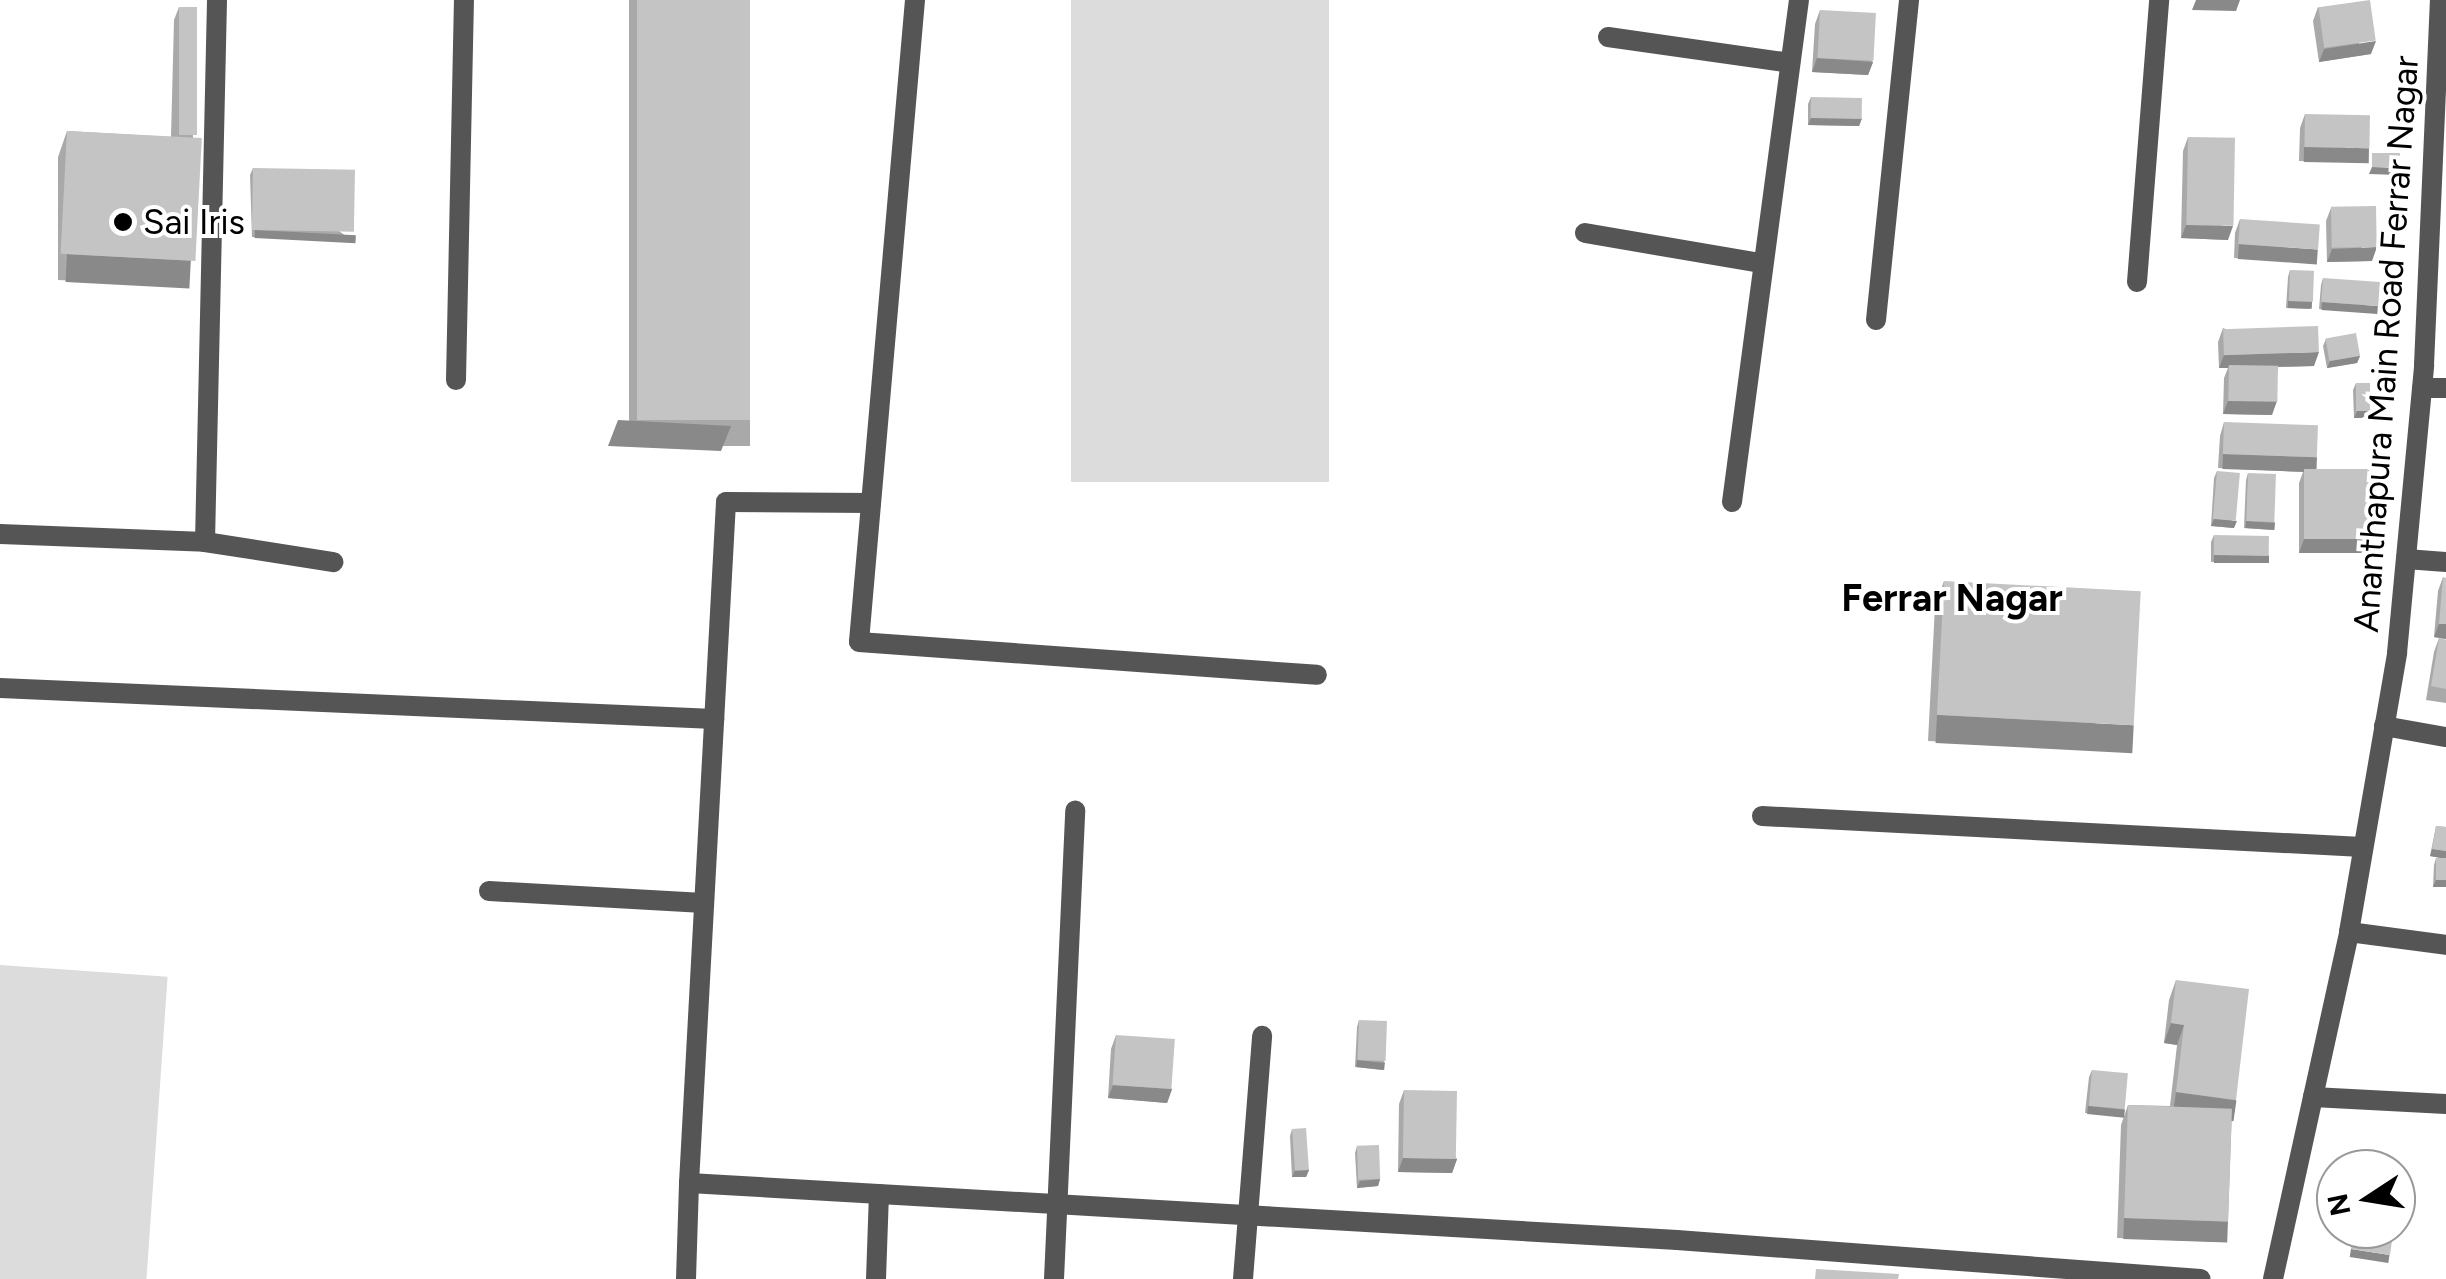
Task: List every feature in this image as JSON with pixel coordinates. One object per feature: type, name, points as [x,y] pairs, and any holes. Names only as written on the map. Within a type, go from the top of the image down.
[{"type":"street","points":[[205,542],[216,0]]},
{"type":"street","points":[[456,380],[464,0]]},
{"type":"street","points":[[915,0],[859,642],[1317,675]]},
{"type":"street","points":[[1732,502],[1760,262],[1799,0]]},
{"type":"street","points":[[1876,320],[1909,0]]},
{"type":"street","points":[[2137,282],[2159,0]]},
{"type":"street","name":"Ananthapura Main Road Ferrar Nagar","points":[[2273,1279],[2349,932],[2384,726],[2406,559],[2439,196],[2442,4]]},
{"type":"street","points":[[1608,37],[1790,62]]},
{"type":"street","points":[[1585,233],[1760,262]]},
{"type":"street","points":[[2422,388],[2446,388]]},
{"type":"street","points":[[686,1279],[726,502],[870,503]]},
{"type":"street","points":[[0,534],[205,542],[333,562]]},
{"type":"street","points":[[2406,559],[2446,562]]},
{"type":"street","points":[[0,688],[714,719]]},
{"type":"street","points":[[2384,726],[2446,737]]},
{"type":"street","points":[[1054,1279],[1074,810]]},
{"type":"street","points":[[1762,816],[2362,847]]},
{"type":"street","points":[[489,892],[704,903]]},
{"type":"street","points":[[2349,932],[2446,945]]},
{"type":"street","points":[[1243,1279],[1262,1036]]},
{"type":"street","points":[[2313,1097],[2446,1104]]},
{"type":"street","points":[[689,1183],[1245,1215],[2201,1279]]},
{"type":"street","points":[[876,1279],[879,1194]]},
{"type":"shaded area","points":[[1071,0],[1329,0],[1329,482],[1071,482]]},
{"type":"shaded area","points":[[0,965],[168,977],[146,1279],[0,1279]]},
{"type":"building","points":[[637,0],[750,0],[750,420],[637,420]]},
{"type":"building","points":[[2370,0],[2376,41],[2324,48],[2319,7]]},
{"type":"building","points":[[179,7],[197,7],[197,135],[179,135]]},
{"type":"building","points":[[1820,10],[1876,13],[1873,61],[1817,58]]},
{"type":"building","points":[[1811,97],[1862,98],[1862,119],[1811,118]]},
{"type":"building","points":[[2305,114],[2370,115],[2369,148],[2304,147]]},
{"type":"building","name":"Sai Iris","points":[[67,131],[202,138],[195,261],[61,254]]},
{"type":"building","points":[[2188,137],[2235,138],[2233,226],[2186,225]]},
{"type":"building","points":[[2372,153],[2400,153],[2400,167],[2372,167]]},
{"type":"building","points":[[253,168],[355,170],[354,232],[252,230]]},
{"type":"building","points":[[2376,206],[2377,247],[2332,248],[2331,207]]},
{"type":"building","points":[[2240,219],[2320,225],[2318,250],[2238,244]]},
{"type":"building","points":[[2290,270],[2314,271],[2313,302],[2289,301]]},
{"type":"building","points":[[2323,278],[2380,282],[2378,306],[2321,302]]},
{"type":"building","points":[[2318,326],[2319,352],[2224,355],[2223,329]]},
{"type":"building","points":[[2356,333],[2360,356],[2329,361],[2325,338]]},
{"type":"building","points":[[2229,365],[2278,366],[2277,402],[2228,401]]},
{"type":"building","points":[[2356,383],[2370,383],[2370,411],[2356,411]]},
{"type":"building","points":[[2224,422],[2318,425],[2317,457],[2223,454]]},
{"type":"building","points":[[2304,469],[2369,469],[2369,539],[2304,539]]},
{"type":"building","points":[[2217,471],[2240,473],[2236,521],[2213,519]]},
{"type":"building","points":[[2248,473],[2276,474],[2274,522],[2246,521]]},
{"type":"building","points":[[2214,535],[2269,536],[2269,556],[2214,555]]},
{"type":"building","points":[[2443,577],[2446,624],[2439,624]]},
{"type":"building","points":[[1944,581],[2141,591],[2134,725],[1937,715]]},
{"type":"building","points":[[2439,638],[2446,640],[2446,689],[2431,686]]},
{"type":"building","points":[[2436,826],[2446,827],[2446,851],[2432,849]]},
{"type":"building","points":[[2436,858],[2446,858],[2446,880],[2436,880]]},
{"type":"building","points":[[2176,980],[2249,989],[2236,1100],[2176,1092],[2184,1025],[2171,1023]]},
{"type":"building","points":[[1359,1020],[1387,1021],[1386,1061],[1358,1060]]},
{"type":"building","points":[[1116,1035],[1175,1039],[1171,1089],[1113,1085]]},
{"type":"building","points":[[2092,1070],[2128,1073],[2125,1109],[2089,1106]]},
{"type":"building","points":[[1404,1090],[1457,1091],[1456,1159],[1403,1158]]},
{"type":"building","points":[[2128,1105],[2232,1109],[2228,1222],[2124,1218]]},
{"type":"building","points":[[1306,1128],[1309,1170],[1295,1171],[1292,1129]]},
{"type":"building","points":[[1379,1145],[1380,1179],[1358,1180],[1357,1146]]},
{"type":"building","points":[[2351,1249],[2391,1249],[2390,1255]]},
{"type":"building","points":[[1816,1269],[1899,1274],[1898,1279],[1815,1279]]},
{"type":"place","name":"Sai Iris","points":[[123,222]]},
{"type":"district","name":"Ferrar Nagar","points":[[1952,599]]}]
